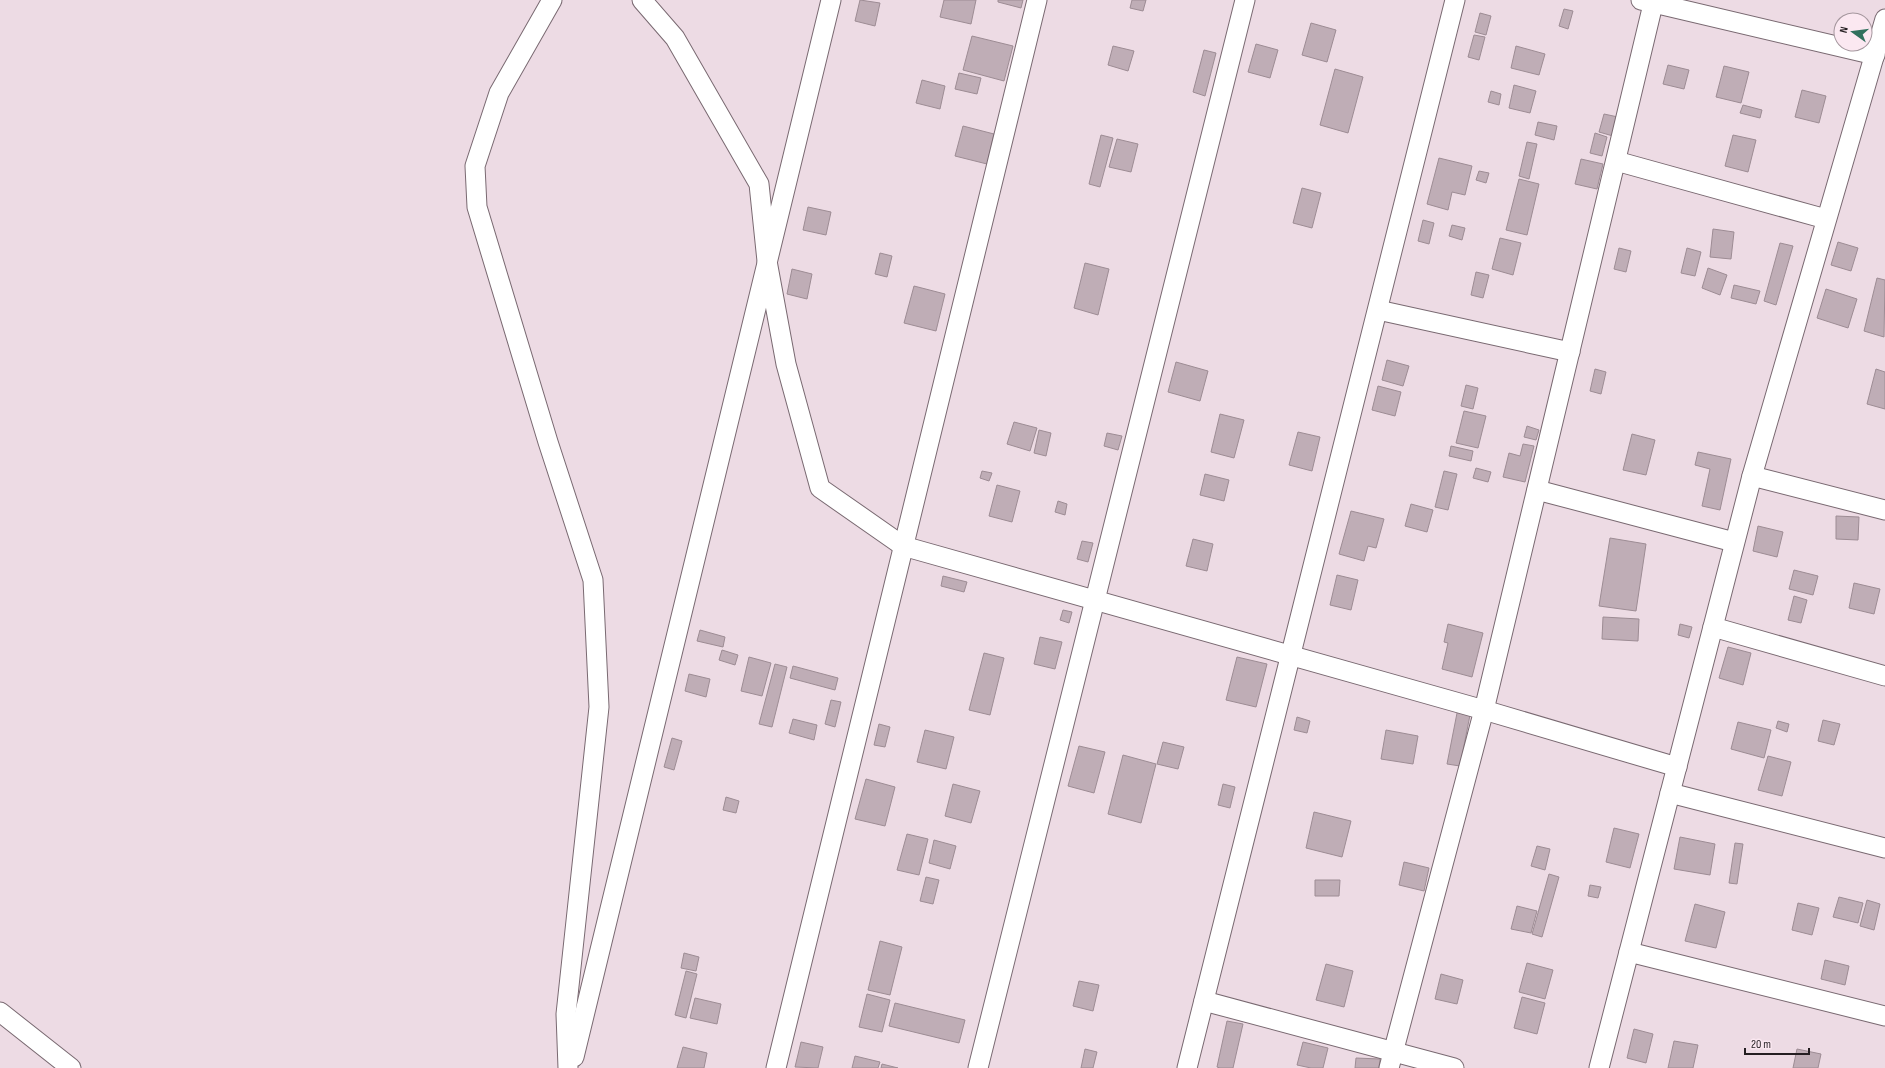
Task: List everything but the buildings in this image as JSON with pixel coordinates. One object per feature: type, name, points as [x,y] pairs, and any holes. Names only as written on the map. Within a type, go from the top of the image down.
[{"type":"street","points":[[552,0],[499,93],[475,166],[476,207],[548,442],[593,580],[599,707],[566,1014],[568,1068]]},
{"type":"street","points":[[642,0],[675,38],[759,184],[767,260],[786,364],[820,488],[903,546],[1484,710],[1676,767]]},
{"type":"street","points":[[571,1068],[831,0]]},
{"type":"street","points":[[776,1068],[1037,0]]},
{"type":"street","points":[[978,1068],[1246,0]]},
{"type":"street","points":[[1187,1068],[1455,0]]},
{"type":"street","points":[[1391,1060],[1484,710],[1616,161],[1649,1],[1875,55]]},
{"type":"street","points":[[1599,1068],[1734,542],[1826,219],[1885,19]]},
{"type":"street","points":[[1616,161],[1826,219]]},
{"type":"street","points":[[1378,310],[1570,352]]},
{"type":"street","points":[[1752,476],[1885,510]]},
{"type":"street","points":[[1537,490],[1734,542]]},
{"type":"street","points":[[1713,627],[1885,676]]},
{"type":"street","points":[[1670,793],[1885,848]]},
{"type":"street","points":[[1629,952],[1885,1016]]},
{"type":"street","points":[[1204,1001],[1391,1060],[1454,1068]]},
{"type":"street","points":[[0,1012],[71,1068]]}]
